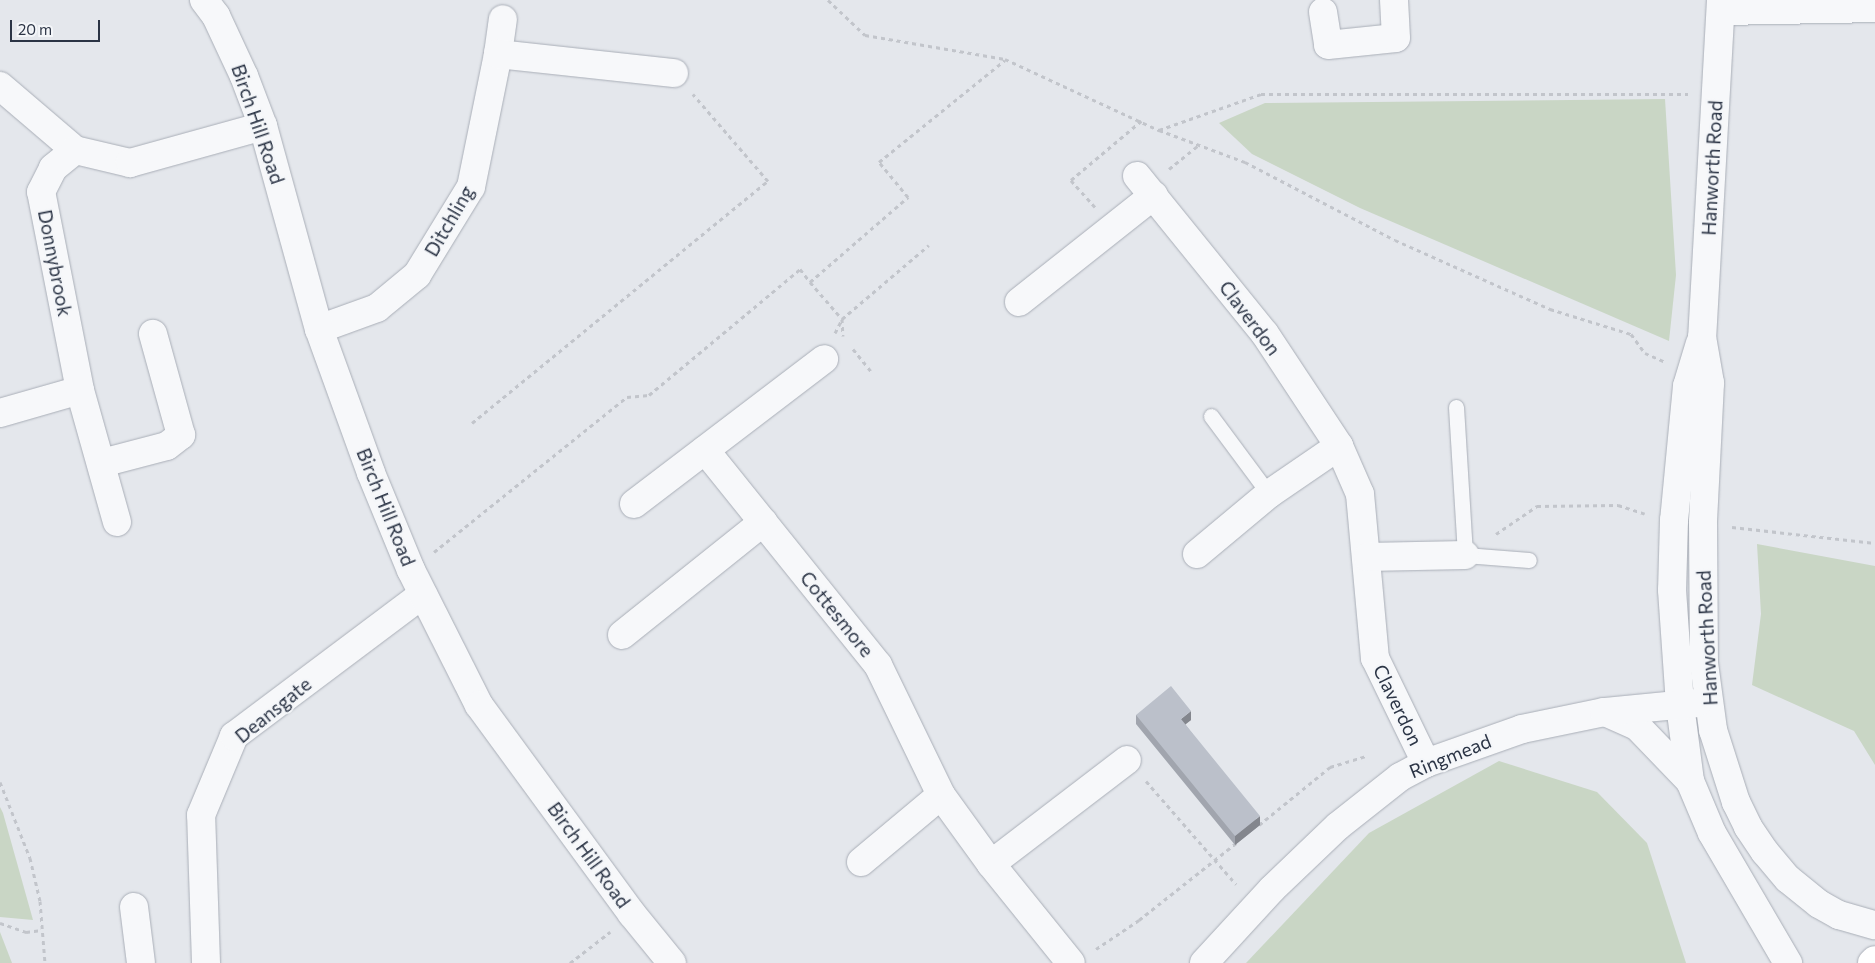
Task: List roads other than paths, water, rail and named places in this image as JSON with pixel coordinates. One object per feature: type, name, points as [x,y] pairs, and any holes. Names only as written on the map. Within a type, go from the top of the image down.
[{"type":"main road","points":[[1872,963],[1875,960]]},
{"type":"street","name":"Birch Hill Road","points":[[204,0],[216,16],[232,50],[263,126],[319,329],[371,473],[411,570],[479,705],[632,914],[672,963]]},
{"type":"street","points":[[1323,12],[1328,45],[1396,38],[1394,0]]},
{"type":"street","points":[[1722,5],[1875,8]]},
{"type":"street","name":"Hanworth Road","points":[[1722,5],[1702,337],[1710,383],[1703,523],[1704,663],[1713,730],[1729,786],[1748,827],[1765,852],[1788,879],[1819,904],[1839,915],[1875,925]]},
{"type":"street","name":"Ditchling","points":[[319,329],[377,308],[417,275],[471,187],[498,54],[503,19]]},
{"type":"street","points":[[498,54],[674,73]]},
{"type":"street","points":[[0,86],[75,150],[130,163],[263,126]]},
{"type":"street","name":"Donnybrook","points":[[75,150],[52,168],[41,192],[80,390],[117,522]]},
{"type":"street","name":"Claverdon","points":[[1020,302],[1114,227],[1146,186],[1265,334],[1339,446],[1360,494],[1368,557],[1375,658],[1426,763]]},
{"type":"street","points":[[102,463],[167,446],[181,435],[153,334]]},
{"type":"street","name":"Hanworth Road","points":[[1702,337],[1687,386],[1674,520],[1672,590],[1680,705],[1690,781],[1712,833],[1788,963]]},
{"type":"street","points":[[634,504],[824,358]]},
{"type":"street","points":[[0,413],[80,390]]},
{"type":"street","points":[[1197,554],[1270,494],[1339,446]]},
{"type":"street","name":"Cottesmore","points":[[705,450],[878,665],[941,795],[991,864],[1081,958]]},
{"type":"street","points":[[622,634],[763,522]]},
{"type":"street","points":[[1368,557],[1465,555]]},
{"type":"street","name":"Deansgate","points":[[206,963],[201,815],[234,736],[423,594]]},
{"type":"street","name":"Ringmead","points":[[1204,963],[1272,889],[1338,826],[1400,777],[1426,763],[1522,729],[1604,712],[1709,702]]},
{"type":"street","points":[[1604,712],[1637,726],[1690,781]]},
{"type":"street","points":[[991,864],[1127,760]]},
{"type":"street","points":[[861,862],[941,795]]},
{"type":"street","points":[[134,908],[141,963]]},
{"type":"lane","points":[[1456,407],[1465,555],[1529,560]]},
{"type":"lane","points":[[1211,416],[1270,494]]}]
